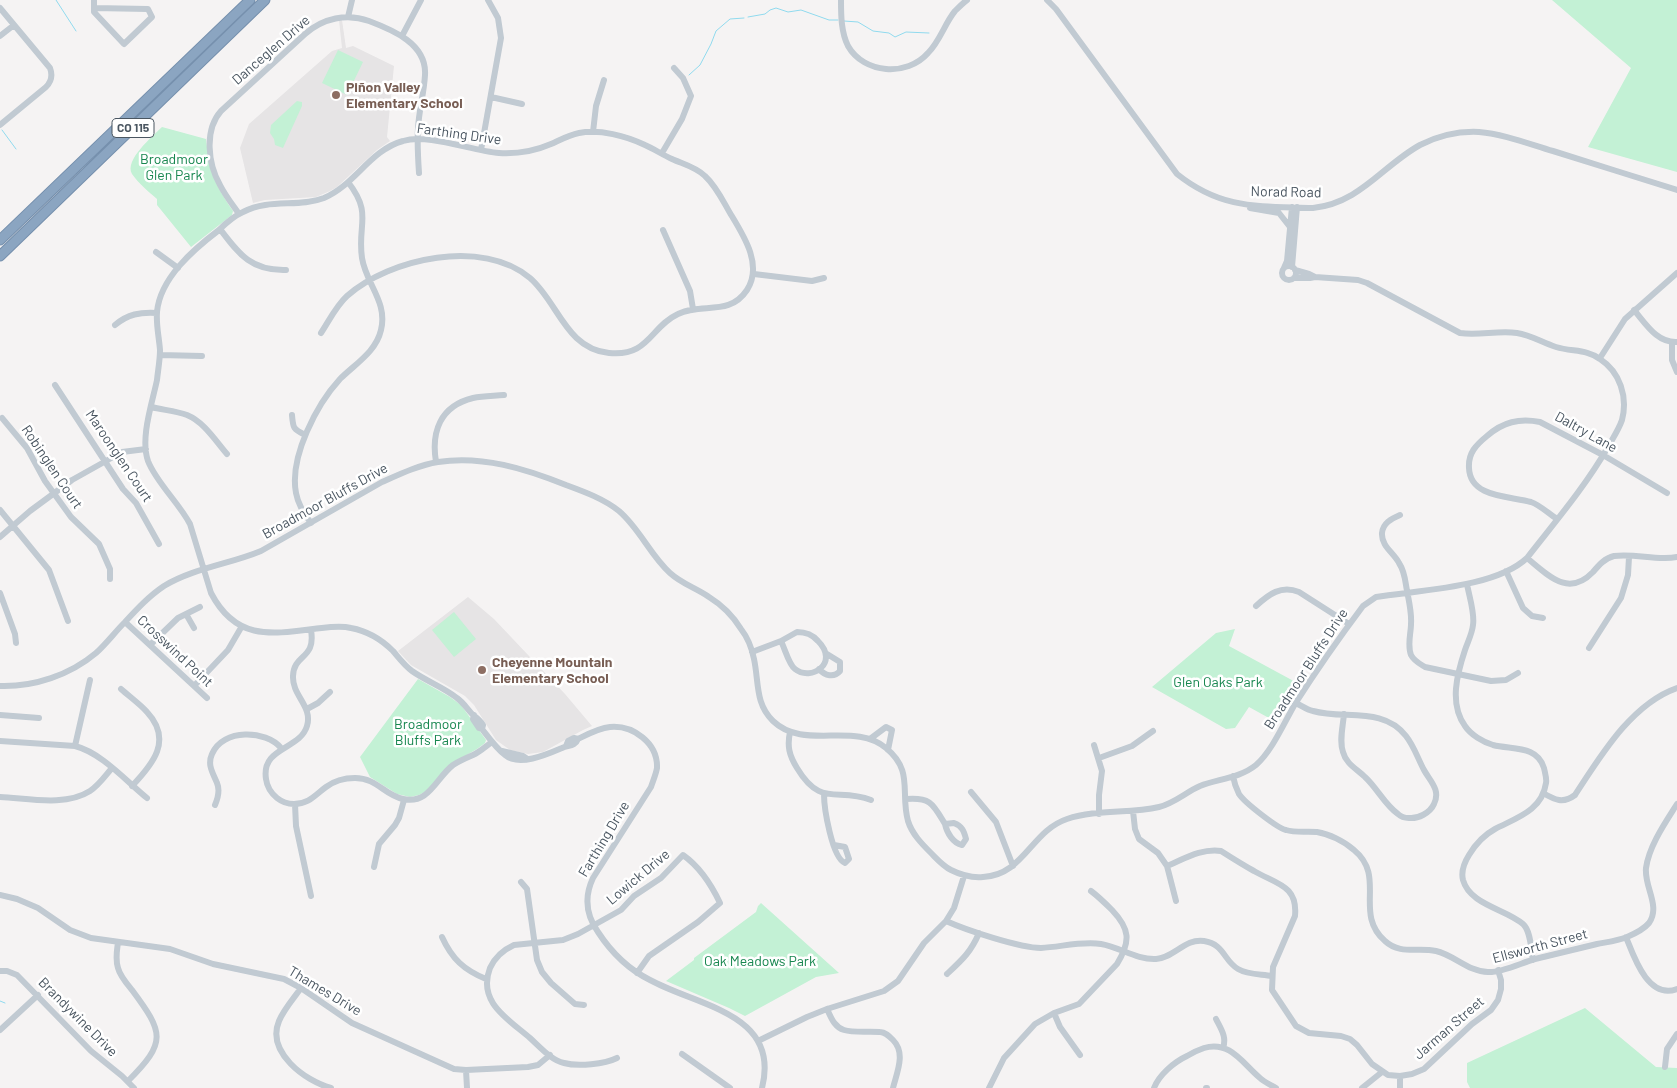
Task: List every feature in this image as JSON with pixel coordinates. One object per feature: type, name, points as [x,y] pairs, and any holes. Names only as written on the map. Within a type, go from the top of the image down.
[{"type":"highway","name":"CO 115","points":[[0,240],[250,0]]},
{"type":"highway","name":"CO 115","points":[[0,256],[265,0]]},
{"type":"highway","points":[[0,235],[30,212]]},
{"type":"highway","points":[[0,261],[23,234]]},
{"type":"street","points":[[94,0],[94,8],[94,12],[124,44],[152,17],[148,10],[94,8]]},
{"type":"street","points":[[348,17],[352,0]]},
{"type":"street","points":[[402,36],[421,0]]},
{"type":"street","points":[[481,150],[502,38],[498,18],[488,0]]},
{"type":"street","points":[[841,0],[842,21],[845,38],[849,47],[866,63],[890,70],[902,69],[929,53],[955,11],[967,0]]},
{"type":"street","name":"Norad Road","points":[[1047,0],[1056,9],[1178,174],[1205,193],[1237,204],[1323,207],[1365,188],[1422,144],[1450,134],[1461,133],[1486,133],[1518,141],[1677,188]]},
{"type":"street","points":[[0,8],[50,68],[52,76],[46,87],[0,125]]},
{"type":"street","name":"Danceglen Drive","points":[[239,214],[220,186],[213,168],[210,136],[214,119],[310,30],[326,21],[348,17],[369,21],[402,36],[416,47],[422,56],[425,68],[417,138],[419,174]]},
{"type":"street","points":[[0,36],[14,25]]},
{"type":"street","points":[[662,154],[682,119],[691,96],[683,78],[674,68]]},
{"type":"street","points":[[593,132],[596,106],[604,80]]},
{"type":"street","points":[[491,97],[522,104]]},
{"type":"street","name":"Farthing Drive","points":[[754,274],[752,258],[746,243],[705,175],[695,168],[630,139],[613,134],[593,132],[574,134],[544,147],[506,153],[417,138],[402,141],[386,148],[348,182],[330,195],[319,200],[262,205],[239,214],[194,250],[178,268],[162,291],[157,313],[160,355],[146,438],[146,449],[151,467],[185,514],[190,524],[196,538],[211,593],[229,617],[242,626],[268,634],[336,626],[367,632],[386,645],[411,670],[456,696],[474,715],[473,719],[479,728],[510,758],[521,760],[542,756],[573,745],[578,739],[602,728],[625,728],[646,740],[654,753],[657,769],[651,787],[589,886],[588,911],[594,926],[612,951],[637,973],[739,1019],[753,1032],[758,1041],[765,1064],[764,1088]]},
{"type":"street","points":[[310,524],[301,507],[295,486],[296,471],[305,435],[316,410],[331,389],[370,351],[380,334],[383,321],[382,308],[364,267],[362,254],[362,207],[358,196],[348,182]]},
{"type":"street","points":[[1237,204],[1256,210],[1280,213],[1290,228]]},
{"type":"street","points":[[1295,207],[1290,228],[1287,261],[1282,275],[1284,279],[1315,277],[1358,280],[1460,333],[1519,333],[1555,347],[1581,351],[1600,358],[1634,310],[1677,273]]},
{"type":"street","points":[[1294,278],[1296,275],[1294,269],[1295,207]]},
{"type":"street","points":[[220,229],[238,253],[248,261],[262,268],[286,270]]},
{"type":"street","points":[[663,230],[690,291],[693,309]]},
{"type":"street","points":[[156,252],[178,268]]},
{"type":"street","points":[[320,333],[345,298],[370,281],[406,266],[443,257],[474,257],[502,262],[517,269],[537,285],[549,299],[569,331],[579,341],[592,349],[607,353],[622,353],[640,347],[648,342],[672,317],[681,312],[693,309],[719,308],[734,302],[747,289],[754,274],[812,281],[824,278]]},
{"type":"street","points":[[1284,268],[1288,266],[1315,277]]},
{"type":"street","points":[[1634,310],[1654,334],[1662,340],[1675,342],[1672,360],[1677,372]]},
{"type":"street","points":[[115,325],[132,315],[145,312],[157,313]]},
{"type":"street","points":[[160,355],[202,356]]},
{"type":"street","name":"Broadmoor Bluffs Drive","points":[[0,686],[22,685],[40,681],[77,666],[97,652],[146,600],[164,586],[192,573],[261,551],[382,482],[413,469],[436,462],[474,461],[520,468],[550,478],[607,503],[618,510],[630,522],[669,572],[684,584],[705,594],[724,608],[743,632],[752,652],[758,694],[762,704],[773,720],[790,732],[805,735],[860,737],[870,739],[888,750],[901,768],[906,784],[907,818],[914,833],[945,867],[964,876],[989,876],[1006,871],[1013,866],[1038,839],[1058,823],[1068,818],[1133,811],[1165,805],[1200,786],[1233,776],[1251,768],[1261,759],[1349,624],[1363,606],[1376,597],[1467,584],[1486,579],[1520,564],[1527,558],[1596,468],[1622,420],[1623,390],[1612,370],[1600,358]]},
{"type":"street","name":"Maroonglen Court","points":[[56,385],[123,489],[136,503],[159,544]]},
{"type":"street","points":[[436,462],[434,449],[436,432],[442,419],[450,410],[474,398],[504,395]]},
{"type":"street","points":[[151,407],[182,414],[194,419],[203,426],[226,454]]},
{"type":"street","points":[[292,414],[293,426],[305,435]]},
{"type":"street","name":"Robinglen Court","points":[[2,418],[27,448],[38,469],[72,517],[99,544],[110,569],[110,579]]},
{"type":"street","name":"Daltry Lane","points":[[1557,519],[1532,503],[1481,490],[1473,482],[1469,472],[1468,462],[1476,445],[1502,425],[1515,420],[1529,420],[1548,425],[1667,493]]},
{"type":"street","points":[[0,537],[11,526],[54,493],[105,461],[122,452],[146,449]]},
{"type":"street","points":[[0,510],[11,526],[49,570],[68,621]]},
{"type":"street","points":[[1400,515],[1390,520],[1382,532],[1383,541],[1400,563],[1404,574],[1411,617],[1409,644],[1411,655],[1425,667],[1490,681],[1506,680],[1518,673]]},
{"type":"street","points":[[1527,558],[1551,578],[1567,584],[1586,579],[1601,563],[1611,557],[1677,557]]},
{"type":"street","points":[[1589,648],[1621,598],[1626,584],[1629,557]]},
{"type":"street","points":[[1506,571],[1523,608],[1532,616],[1543,618]]},
{"type":"street","points":[[1467,584],[1474,622],[1455,690],[1456,701],[1464,726],[1472,734],[1493,745],[1520,748],[1534,753],[1542,761],[1546,782],[1543,793],[1534,807],[1523,816],[1484,836],[1474,847],[1466,859],[1463,879],[1474,897],[1524,924],[1528,933],[1533,960]]},
{"type":"street","points":[[1256,606],[1269,594],[1292,589],[1349,624]]},
{"type":"street","points":[[0,594],[15,634],[16,643]]},
{"type":"street","points":[[150,644],[168,626],[200,606]]},
{"type":"street","points":[[186,614],[194,628]]},
{"type":"street","name":"Crosswind Point","points":[[125,622],[207,698]]},
{"type":"street","points":[[194,686],[228,650],[242,626]]},
{"type":"street","points":[[311,630],[312,643],[310,649],[298,663],[293,675],[295,689],[307,709],[308,723],[303,734],[297,740],[282,748],[269,761],[266,779],[276,798],[287,804],[309,802],[333,783],[344,779],[356,778],[364,778],[373,782],[404,800],[421,798],[427,795],[453,765],[479,752],[492,742]]},
{"type":"street","points":[[752,652],[770,646],[797,632],[806,632],[823,645],[827,654],[826,661],[820,669],[811,673],[802,673],[794,669],[789,663],[788,655],[781,641]]},
{"type":"street","points":[[820,669],[826,675],[832,676],[840,671],[840,662],[827,654]]},
{"type":"street","points":[[75,746],[90,680]]},
{"type":"street","points":[[1543,793],[1559,801],[1570,799],[1575,795],[1598,759],[1618,733],[1649,703],[1670,690],[1677,688]]},
{"type":"street","points":[[121,689],[148,712],[154,720],[160,741],[154,761],[132,786]]},
{"type":"street","points":[[307,709],[318,704],[330,692]]},
{"type":"street","points":[[1296,703],[1315,712],[1344,714],[1379,718],[1398,728],[1406,736],[1436,790],[1436,800],[1432,808],[1417,818],[1401,816],[1393,810],[1367,778],[1349,764],[1341,746],[1344,714]]},
{"type":"street","points":[[0,715],[39,718]]},
{"type":"street","points":[[870,739],[886,727],[892,730],[888,750]]},
{"type":"street","points":[[1099,758],[1132,746],[1153,731]]},
{"type":"street","points":[[790,732],[787,746],[791,759],[813,789],[824,794],[862,796],[871,800]]},
{"type":"street","points":[[215,805],[218,790],[217,783],[210,769],[210,762],[211,755],[216,747],[231,738],[253,734],[271,739],[282,748]]},
{"type":"street","points":[[0,741],[75,746],[90,752],[147,798]]},
{"type":"street","points":[[1094,745],[1102,771],[1099,814]]},
{"type":"street","points":[[0,797],[62,800],[82,795],[101,782],[112,768]]},
{"type":"street","name":"Ellsworth Street","points":[[1233,776],[1239,795],[1276,825],[1286,830],[1318,832],[1335,838],[1361,856],[1367,867],[1370,882],[1369,910],[1372,923],[1377,934],[1386,943],[1406,950],[1436,951],[1479,972],[1490,973],[1533,960],[1626,937],[1646,926],[1653,914],[1654,908],[1647,880],[1646,866],[1658,834],[1677,804]]},
{"type":"street","points":[[971,792],[996,822],[1013,866]]},
{"type":"street","points":[[824,794],[824,809],[834,846]]},
{"type":"street","points":[[906,799],[920,798],[933,803],[945,824]]},
{"type":"street","points":[[374,866],[379,844],[399,818],[404,800]]},
{"type":"street","points":[[295,804],[296,826],[311,896]]},
{"type":"street","points":[[1133,811],[1139,839],[1158,853],[1167,866],[1176,901]]},
{"type":"street","points":[[1167,866],[1203,852],[1221,851],[1287,888],[1294,900],[1295,916],[1272,967],[1272,990],[1296,1026],[1310,1033],[1341,1036],[1350,1039],[1372,1064],[1382,1072],[1388,1075],[1400,1076],[1400,1088]]},
{"type":"street","name":"Lowick Drive","points":[[486,979],[492,963],[499,954],[514,945],[571,938],[594,926],[621,910],[634,896],[661,878],[683,855],[700,871],[710,884],[720,903],[698,922],[649,956],[637,973]]},
{"type":"street","points":[[758,1041],[807,1017],[877,994],[891,986],[905,973],[924,943],[946,921],[954,908],[964,876]]},
{"type":"street","points":[[521,882],[527,890],[537,960],[546,978],[575,1004],[584,1005]]},
{"type":"street","points":[[989,1088],[1004,1058],[1036,1024],[1054,1013],[1079,1004],[1117,964],[1124,951],[1127,936],[1122,921],[1099,897],[1091,892]]},
{"type":"street","name":"Thames Drive","points":[[0,895],[17,899],[38,908],[65,926],[91,938],[170,949],[213,964],[284,979],[301,988],[352,1023],[454,1069],[466,1070],[538,1065],[550,1055]]},
{"type":"street","points":[[946,921],[1026,947],[1040,948],[1092,943],[1102,944],[1150,959],[1159,959],[1187,944],[1203,941],[1213,943],[1239,969],[1248,973],[1272,976]]},
{"type":"street","points":[[948,974],[967,956],[980,933]]},
{"type":"street","points":[[442,937],[461,966],[486,979],[491,1001],[500,1012],[558,1061],[570,1064],[608,1062],[617,1058]]},
{"type":"street","points":[[1626,937],[1645,979],[1663,990],[1671,991],[1677,989]]},
{"type":"street","points":[[118,942],[116,959],[119,972],[152,1017],[157,1036],[155,1048],[149,1059],[128,1081]]},
{"type":"street","name":"Brandywine Drive","points":[[0,970],[17,976],[38,995],[90,1052],[128,1081],[134,1088]]},
{"type":"street","name":"Jarman Street","points":[[1400,1076],[1412,1074],[1424,1068],[1472,1024],[1492,1010],[1502,989],[1502,980],[1498,970]]},
{"type":"street","points":[[301,988],[280,1020],[277,1030],[277,1041],[280,1050],[287,1059],[304,1075],[316,1083],[331,1088]]},
{"type":"street","points":[[0,1030],[38,995]]},
{"type":"street","points":[[828,1009],[838,1027],[844,1030],[883,1032],[896,1043],[900,1050],[900,1059],[893,1088]]},
{"type":"street","points":[[1054,1013],[1060,1027],[1080,1055]]},
{"type":"street","points":[[1216,1019],[1224,1034],[1225,1043],[1223,1048]]},
{"type":"street","points":[[1665,1066],[1667,1048],[1677,1034]]},
{"type":"street","points":[[1154,1088],[1175,1062],[1205,1048],[1223,1048],[1239,1056],[1260,1079],[1276,1088]]},
{"type":"street","points":[[682,1054],[730,1088]]},
{"type":"street","points":[[466,1070],[467,1088]]},
{"type":"street","points":[[1362,1088],[1382,1072]]},
{"type":"shaded area","name":"Piñon Valley Elementary School","points":[[339,20],[342,20],[346,48],[353,46],[394,66],[387,137],[390,141],[330,191],[316,197],[265,200],[253,203],[240,148],[249,124],[332,51],[342,48]]},
{"type":"shaded area","name":"Cheyenne Mountain Elementary School","points":[[468,597],[494,619],[565,694],[592,726],[543,752],[528,754],[510,750],[496,740],[474,705],[465,696],[411,665],[398,651]]},
{"type":"green space","points":[[1552,0],[1677,0],[1677,172],[1588,147],[1631,68]]},
{"type":"green space","points":[[338,50],[363,62],[347,95],[322,83]]},
{"type":"green space","points":[[297,101],[302,102],[302,106],[283,148],[275,145],[270,133],[271,125]]},
{"type":"green space","name":"Broadmoor Glen Park","points":[[162,127],[206,139],[209,161],[214,177],[221,193],[233,211],[232,215],[191,247],[157,205],[157,199],[132,174],[132,162],[136,155],[146,142]]},
{"type":"green space","points":[[454,612],[476,639],[454,657],[432,630]]},
{"type":"green space","name":"Glen Oaks Park","points":[[1235,629],[1229,646],[1301,685],[1278,723],[1249,707],[1235,728],[1226,729],[1152,687],[1216,633]]},
{"type":"green space","name":"Broadmoor Bluffs Park","points":[[418,679],[461,705],[486,740],[477,749],[449,765],[428,790],[410,797],[397,794],[370,777],[360,757]]},
{"type":"green space","name":"Oak Meadows Park","points":[[761,903],[839,973],[816,977],[745,1016],[666,981],[756,912]]},
{"type":"green space","points":[[1585,1008],[1656,1067],[1677,1068],[1677,1088],[1470,1088],[1467,1082],[1467,1063]]},
{"type":"waterway","points":[[56,0],[76,31]]},
{"type":"waterway","points":[[748,17],[765,14],[776,8],[788,12],[801,10],[829,20],[838,20]]},
{"type":"waterway","points":[[689,75],[700,65],[716,31],[730,19],[744,18]]},
{"type":"waterway","points":[[844,21],[858,22],[873,31],[889,33],[895,37],[906,32],[929,33]]},
{"type":"waterway","points":[[2,130],[16,149]]},
{"type":"waterway","points":[[0,1001],[5,1003]]},
{"type":"place","name":"Piñon Valley Elementary School","points":[[336,95]]},
{"type":"place","name":"Cheyenne Mountain Elementary School","points":[[482,670]]}]
